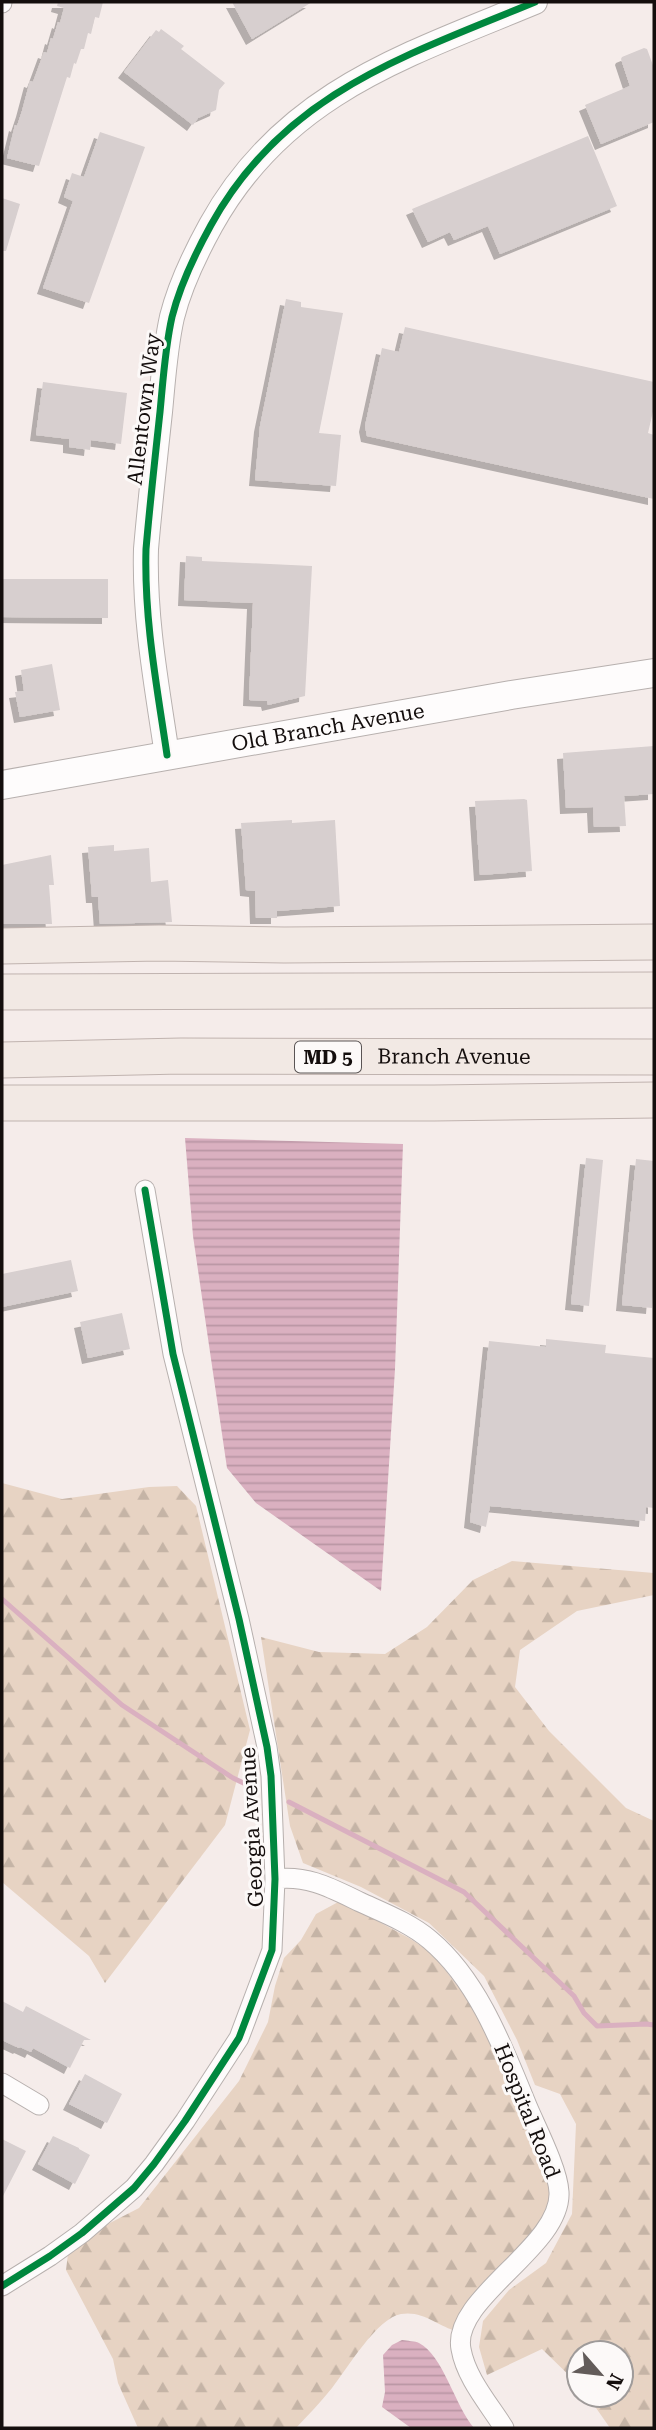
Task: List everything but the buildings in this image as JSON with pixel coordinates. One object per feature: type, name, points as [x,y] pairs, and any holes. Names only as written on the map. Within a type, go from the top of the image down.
[{"type":"highway","points":[[2,946],[159,943],[654,943]]},
{"type":"highway","points":[[2,992],[654,990]]},
{"type":"highway","name":"Branch Avenue","points":[[2,1060],[181,1056],[654,1057]]},
{"type":"highway","points":[[2,1103],[654,1100]]},
{"type":"main road","name":"Old Branch Avenue","points":[[2,785],[511,695],[654,673]]},
{"type":"street","name":"Allentown Way","points":[[167,755],[149,635],[145,583],[146,549],[169,339],[185,278],[201,244],[225,200],[254,162],[280,134],[311,109],[357,80],[402,57],[535,2]]},
{"type":"street","name":"Georgia Avenue","points":[[2,2286],[50,2256],[118,2203],[154,2164],[186,2121],[239,2038],[272,1950],[275,1879],[271,1776],[267,1747],[239,1619],[173,1354],[145,1190]]},
{"type":"street","name":"Hospital Road","points":[[275,1879],[293,1877],[327,1885],[414,1928],[443,1952],[469,1985],[483,2011],[503,2049],[536,2126],[557,2181],[559,2194],[556,2213],[544,2232],[470,2315],[461,2334],[460,2347],[464,2362],[504,2428]]},
{"type":"street","points":[[2,2083],[39,2105]]},
{"type":"green space","points":[[2,1483],[62,1499],[149,1487],[177,1486],[196,1506],[250,1730],[225,1825],[105,1983],[89,1956],[2,1882]]},
{"type":"green space","points":[[512,1561],[654,1573],[654,1595],[577,1611],[520,1650],[515,1687],[549,1731],[626,1808],[654,1821],[654,2428],[610,2428],[597,2409],[635,2409],[635,2339],[565,2339],[565,2371],[542,2349],[487,2375],[479,2347],[483,2321],[509,2290],[546,2263],[572,2214],[576,2124],[560,2094],[535,2085],[517,2040],[484,1976],[429,1923],[361,1887],[303,1863],[290,1826],[261,1637],[319,1652],[385,1654],[427,1627],[473,1580]]},
{"type":"green space","points":[[340,1901],[432,1953],[477,2011],[549,2178],[552,2209],[457,2331],[417,2314],[401,2314],[392,2318],[363,2345],[328,2393],[296,2428],[138,2428],[118,2383],[113,2359],[66,2270],[68,2254],[106,2225],[139,2208],[239,2081],[268,2022],[284,1958],[301,1940],[316,1914]]},
{"type":"shaded area","points":[[185,1138],[403,1144],[395,1369],[381,1591],[256,1503],[227,1468],[193,1236]]},
{"type":"shaded area","points":[[402,2340],[419,2343],[435,2358],[474,2428],[411,2428],[382,2407],[385,2392],[383,2355],[392,2345]]},
{"type":"waterway","points":[[2,1599],[122,1705],[233,1778],[256,1789]]},
{"type":"waterway","points":[[289,1802],[464,1892],[574,1996],[584,2013],[597,2026],[654,2025]]},
{"type":"cycle path","points":[[167,755],[149,627],[146,549],[168,341],[175,305],[194,258],[211,225],[241,180],[274,142],[311,111],[352,84],[395,61],[535,2]]},
{"type":"cycle path","points":[[2,2286],[82,2233],[134,2188],[154,2164],[239,2038],[272,1950],[275,1879],[271,1776],[267,1747],[239,1619],[173,1354],[145,1190]]}]
